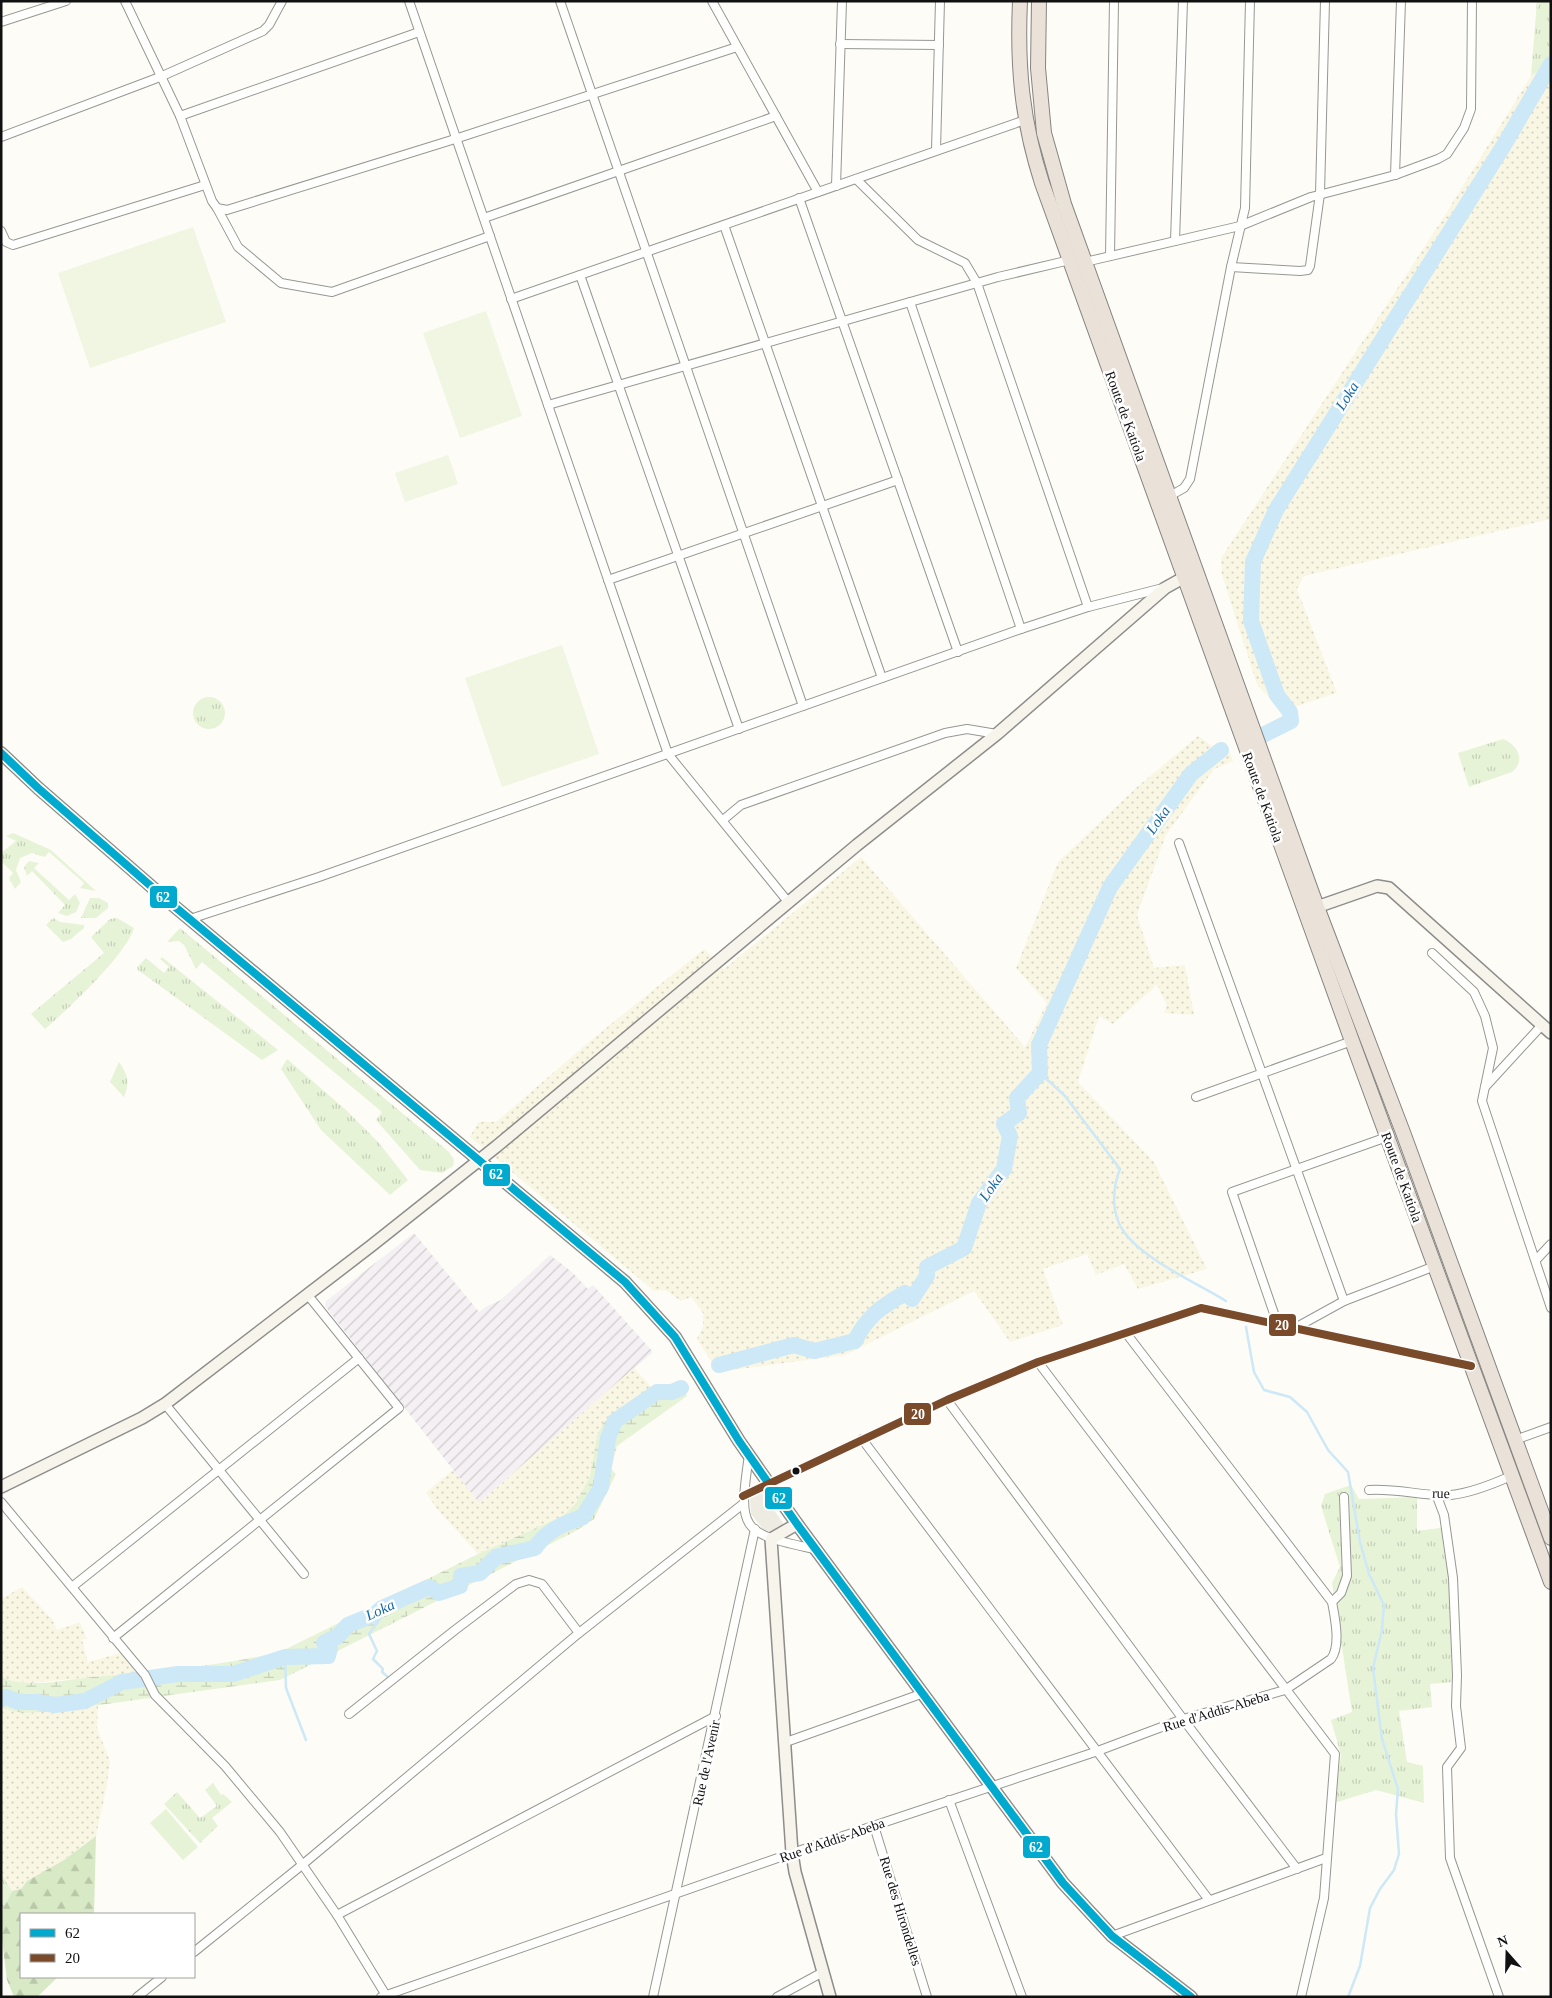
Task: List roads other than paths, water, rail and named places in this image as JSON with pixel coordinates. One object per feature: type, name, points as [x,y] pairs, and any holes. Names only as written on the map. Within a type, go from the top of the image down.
[{"type":"highway","name":"Route de Katiola","points":[[1020,1],[1020,70],[1025,120],[1042,183],[1190,575],[1311,909],[1404,1136],[1551,1538]]},
{"type":"highway","name":"Route de Katiola","points":[[1039,1],[1038,68],[1044,133],[1055,176],[1168,497],[1190,575]]},
{"type":"highway","name":"Route de Katiola","points":[[1311,909],[1352,1041],[1551,1582]]},
{"type":"main road","points":[[1,1487],[142,1418],[165,1404],[478,1161],[857,845],[997,734],[1165,588],[1190,575]]},
{"type":"main road","points":[[1,753],[38,788],[190,919],[624,1282],[675,1337],[768,1484],[921,1694],[1064,1884],[1112,1936],[1191,1997]]},
{"type":"main road","points":[[1311,909],[1377,886],[1389,888],[1546,1029]]},
{"type":"main road","points":[[797,1524],[771,1539],[792,1853],[830,1997]]},
{"type":"street","points":[[1,22],[66,1]]},
{"type":"street","points":[[125,1],[180,116],[205,185],[238,246],[281,283],[332,292],[490,236]]},
{"type":"street","points":[[1,137],[160,77],[263,31],[269,25],[282,1]]},
{"type":"street","points":[[409,1],[668,754],[789,903]]},
{"type":"street","points":[[560,1],[803,706]]},
{"type":"street","points":[[712,1],[818,192]]},
{"type":"street","points":[[836,186],[842,1]]},
{"type":"street","points":[[936,150],[940,1]]},
{"type":"street","points":[[1110,256],[1114,1]]},
{"type":"street","points":[[1175,241],[1184,1]]},
{"type":"street","points":[[1168,497],[1184,488],[1190,479],[1230,267],[1246,200],[1250,1]]},
{"type":"street","points":[[1230,267],[1300,271],[1308,270],[1311,262],[1320,194],[1325,1]]},
{"type":"street","points":[[1395,175],[1400,1]]},
{"type":"street","points":[[1084,262],[1240,226],[1320,194],[1395,175],[1447,154],[1464,128],[1471,110],[1472,1]]},
{"type":"street","points":[[180,116],[419,32]]},
{"type":"street","points":[[840,44],[939,44]]},
{"type":"street","points":[[217,208],[228,210],[593,95],[737,46]]},
{"type":"street","points":[[484,218],[776,116]]},
{"type":"street","points":[[511,299],[1025,120]]},
{"type":"street","points":[[856,179],[918,240],[965,263],[977,283],[1088,607]]},
{"type":"street","points":[[1,231],[6,242],[13,245],[205,185]]},
{"type":"street","points":[[799,198],[958,652]]},
{"type":"street","points":[[724,225],[882,678]]},
{"type":"street","points":[[548,405],[618,384],[766,345],[977,283],[1070,260]]},
{"type":"street","points":[[580,275],[738,729]]},
{"type":"street","points":[[910,302],[1021,629]]},
{"type":"street","points":[[608,580],[898,480]]},
{"type":"street","points":[[190,919],[336,871],[1021,629],[1088,607],[1165,588]]},
{"type":"street","points":[[723,820],[742,805],[927,739],[967,729],[997,734]]},
{"type":"street","points":[[1179,843],[1344,1301]]},
{"type":"street","points":[[1432,953],[1474,992],[1485,1016],[1493,1048],[1483,1089],[1483,1106],[1551,1308]]},
{"type":"street","points":[[1483,1089],[1546,1029]]},
{"type":"street","points":[[1196,1097],[1352,1041]]},
{"type":"street","points":[[1278,1325],[1232,1193],[1387,1137]]},
{"type":"street","points":[[1536,1260],[1551,1244]]},
{"type":"street","points":[[1295,1328],[1344,1301],[1435,1266]]},
{"type":"street","points":[[113,1638],[399,1408],[308,1294]]},
{"type":"street","points":[[195,1951],[302,1865],[579,1633],[743,1500],[768,1484],[830,1457],[862,1439],[947,1400],[1038,1362],[1201,1308],[1471,1366]]},
{"type":"street","points":[[1126,1333],[1332,1602],[1341,1593],[1347,1576],[1344,1497]]},
{"type":"street","points":[[72,1587],[359,1358]]},
{"type":"street","points":[[1038,1362],[1336,1758],[1324,1898],[1300,1997]]},
{"type":"street","points":[[947,1400],[1183,1719],[1297,1869]]},
{"type":"street","points":[[165,1404],[304,1574]]},
{"type":"street","points":[[1515,1440],[1551,1427]]},
{"type":"street","points":[[862,1439],[1095,1752],[1209,1900]]},
{"type":"street","points":[[750,1455],[743,1500],[744,1516],[755,1530],[771,1539],[814,1548]]},
{"type":"street","name":"rue","points":[[1369,1490],[1388,1488],[1450,1495],[1468,1492],[1511,1476]]},
{"type":"street","points":[[1436,1494],[1444,1515],[1453,1578],[1457,1675],[1456,1706],[1461,1748],[1447,1767],[1450,1858],[1499,1997]]},
{"type":"street","points":[[1,1502],[145,1675],[155,1695],[226,1766],[280,1832],[337,1914],[385,1996]]},
{"type":"street","name":"Rue de l'Avenir","points":[[653,1997],[716,1716],[755,1530]]},
{"type":"street","points":[[349,1714],[516,1584],[529,1580],[542,1584],[579,1633]]},
{"type":"street","name":"Rue d'Addis-Abeba","points":[[385,1996],[792,1853],[1095,1752],[1183,1719],[1284,1690],[1322,1666],[1334,1654],[1335,1630],[1332,1602]]},
{"type":"street","points":[[786,1742],[921,1694]]},
{"type":"street","points":[[337,1914],[716,1716]]},
{"type":"street","points":[[949,1800],[1022,1997]]},
{"type":"street","name":"Rue des Hirondelles","points":[[874,1826],[927,1997]]},
{"type":"street","points":[[1112,1936],[1326,1858]]},
{"type":"street","points":[[777,1997],[822,1972]]},
{"type":"street","points":[[137,1997],[161,1978]]},
{"type":"waterway","name":"Loka","points":[[1265,734],[1291,721],[1290,712],[1277,695],[1251,621],[1253,562],[1276,510],[1504,145],[1551,64]]},
{"type":"waterway","name":"Loka","points":[[719,1365],[794,1345],[814,1351],[855,1341],[864,1325],[882,1308],[905,1293],[912,1299],[927,1276],[927,1267],[964,1248],[979,1203],[1004,1169],[1010,1136],[1004,1124],[1019,1113],[1017,1098],[1040,1073],[1039,1045],[1110,887],[1191,774],[1221,750]]},
{"type":"waterway","points":[[1040,1073],[1065,1096],[1120,1169],[1115,1185],[1114,1201],[1117,1217],[1124,1232],[1144,1252],[1157,1261],[1226,1301]]},
{"type":"waterway","points":[[1246,1327],[1254,1372],[1264,1390],[1290,1397],[1307,1412],[1328,1450],[1348,1472],[1360,1542],[1369,1574],[1384,1605],[1382,1630],[1373,1668],[1382,1739],[1398,1789],[1396,1814],[1399,1854],[1394,1870],[1380,1889],[1370,1908],[1360,1966],[1348,1997]]},
{"type":"waterway","name":"Loka","points":[[1,1699],[6,1697],[19,1702],[55,1705],[85,1701],[122,1682],[178,1674],[233,1674],[285,1657],[328,1656],[330,1648],[324,1643],[338,1636],[348,1625],[375,1614],[382,1608],[429,1587],[439,1593],[460,1586],[461,1576],[480,1573],[496,1557],[535,1548],[544,1537],[556,1528],[583,1517],[601,1487],[608,1438],[615,1421],[657,1392],[672,1392],[681,1388]]},
{"type":"waterway","points":[[375,1614],[379,1620],[369,1634],[377,1651],[373,1659],[383,1669],[382,1672],[388,1677],[387,1680]]},
{"type":"waterway","points":[[285,1657],[286,1688],[306,1740]]}]
